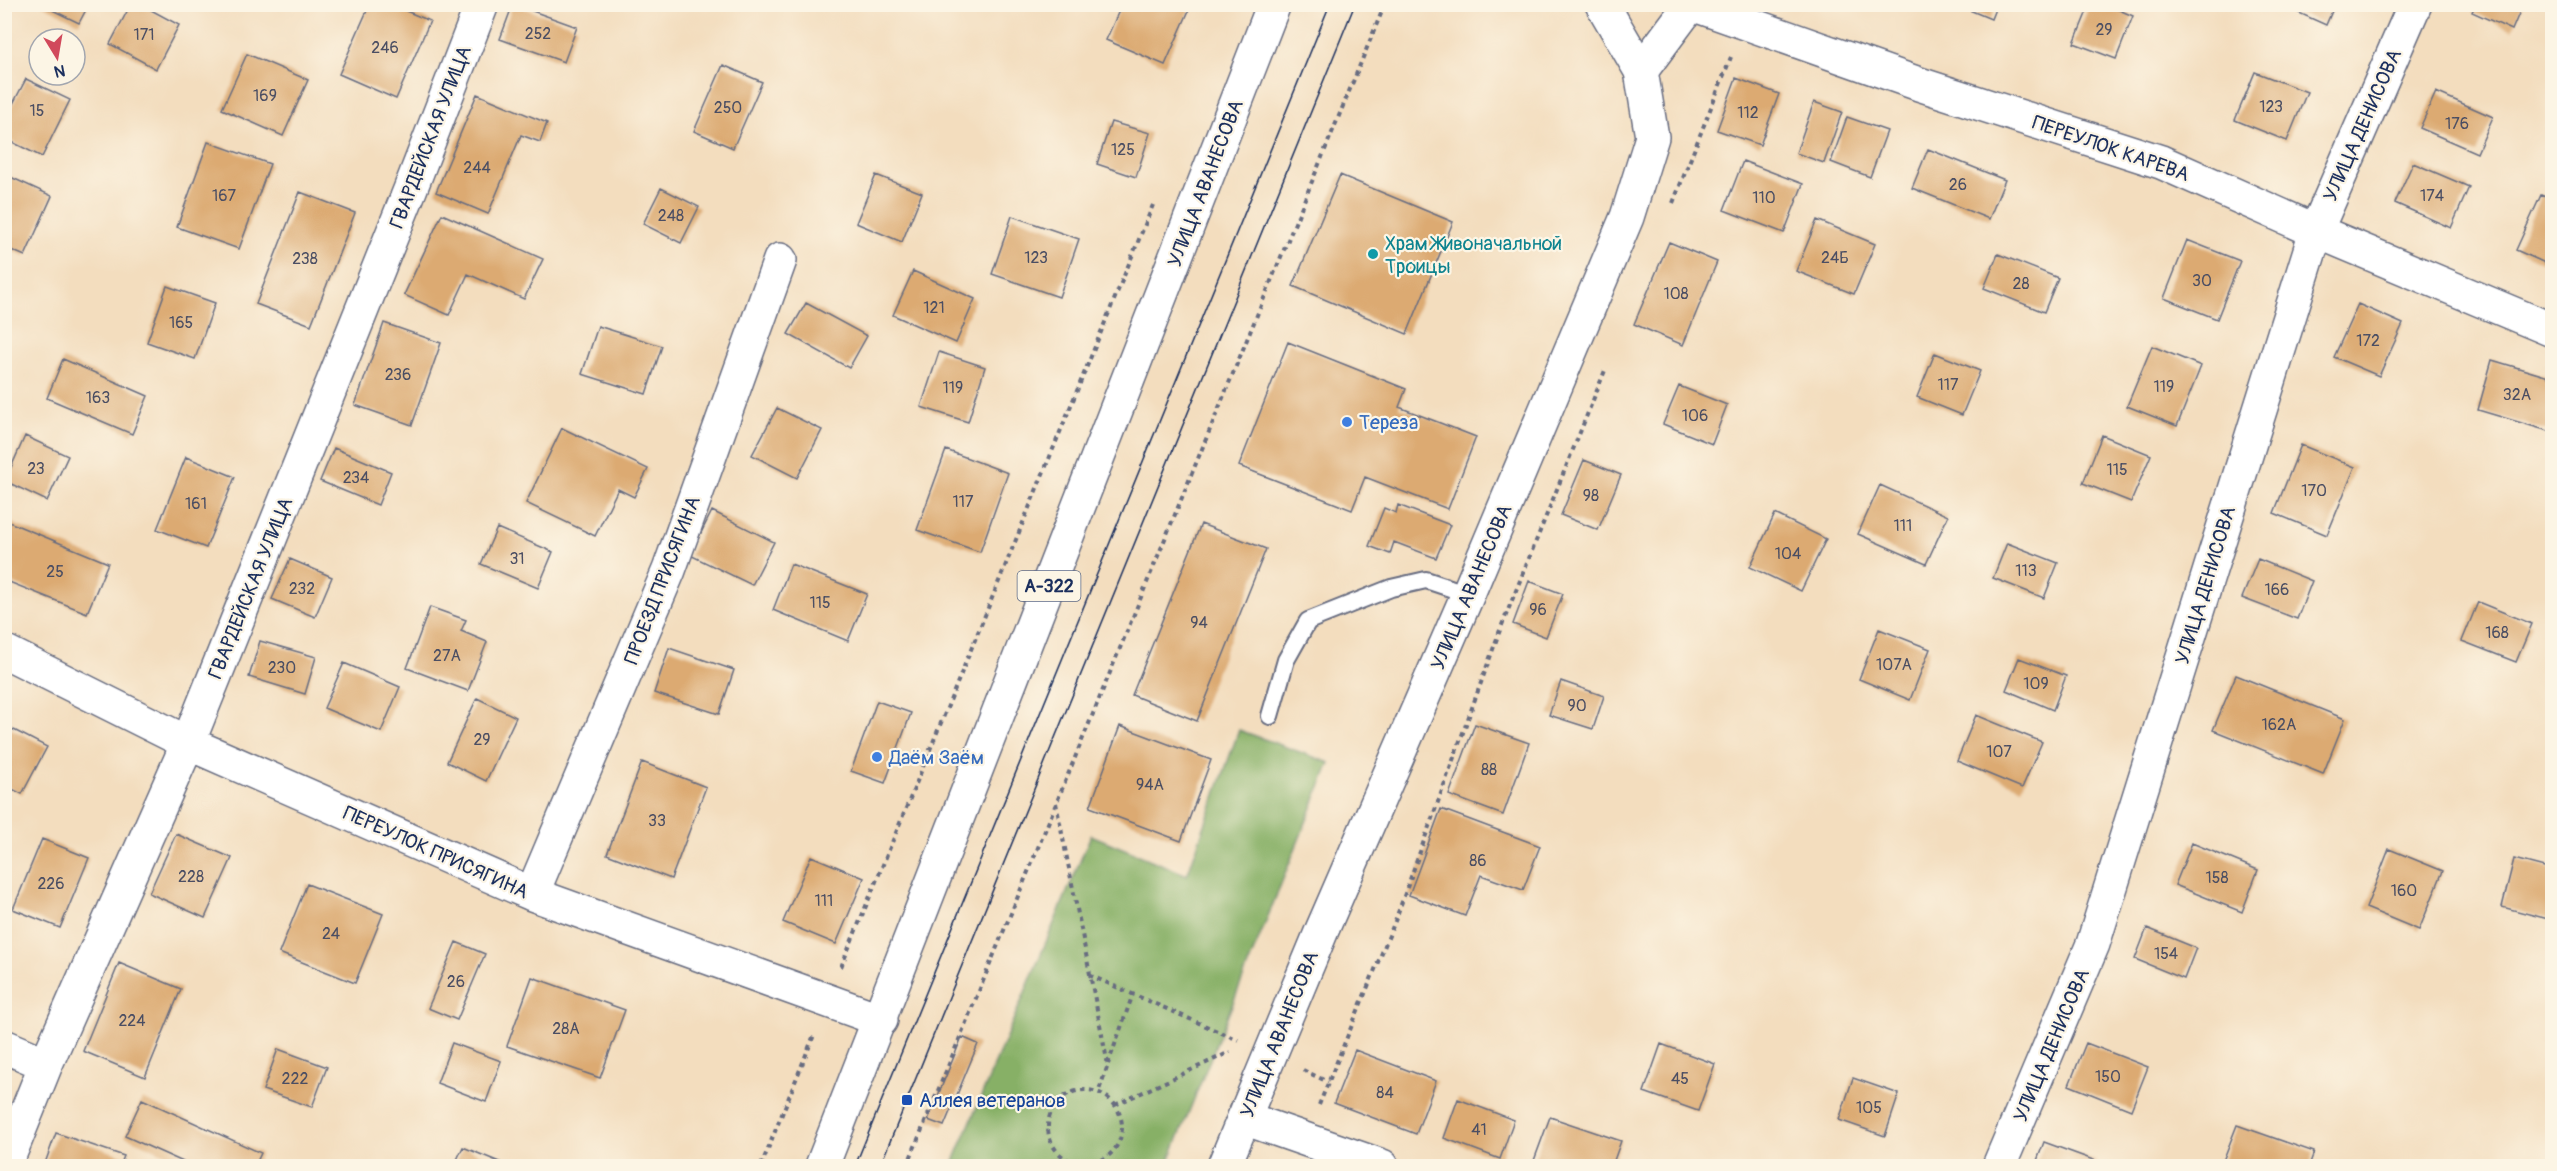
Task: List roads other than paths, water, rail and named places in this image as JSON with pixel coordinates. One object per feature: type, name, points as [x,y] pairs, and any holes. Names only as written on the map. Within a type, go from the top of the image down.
[{"type":"main road","name":"ГВАРДЕЙСКАЯ УЛИЦА","points":[[5,1167],[46,1064],[188,743],[406,201],[482,4]]},
{"type":"main road","name":"УЛИЦА АВАНЕСОВА","points":[[822,1167],[1274,4]]},
{"type":"main road","name":"УЛИЦА АВАНЕСОВА","points":[[1224,1167],[1322,930],[1468,594],[1627,217],[1652,137],[1641,70],[1602,4]]},
{"type":"main road","name":"ПЕРЕУЛОК КАРЕВА","points":[[1641,70],[1691,4],[1919,84],[2161,162],[2316,231],[2553,330]]},
{"type":"main road","name":"УЛИЦА ДЕНИСОВА","points":[[1999,1167],[2093,944],[2316,231],[2415,4]]},
{"type":"main road","name":"ПРОЕЗД ПРИСЯГИНА","points":[[532,894],[669,570],[780,260]]},
{"type":"main road","name":"ПЕРЕУЛОК ПРИСЯГИНА","points":[[4,651],[188,743],[532,894],[881,1020]]},
{"type":"main road","points":[[4,1046],[46,1064]]},
{"type":"main road","points":[[1244,1118],[1382,1167]]},
{"type":"lane","points":[[1270,716],[1286,660],[1308,621],[1391,588],[1426,580],[1468,594]]},
{"type":"tram line","points":[[855,1166],[1330,4]]},
{"type":"tram line","points":[[880,1166],[1355,4]]},
{"type":"place","name":"Храм Живоначальной Троицы","points":[[1373,254]]},
{"type":"place","name":"Тереза","points":[[1347,422]]},
{"type":"place","name":"Даём Заём","points":[[877,757]]},
{"type":"place","name":"Аллея ветеранов","points":[[907,1100]]}]
